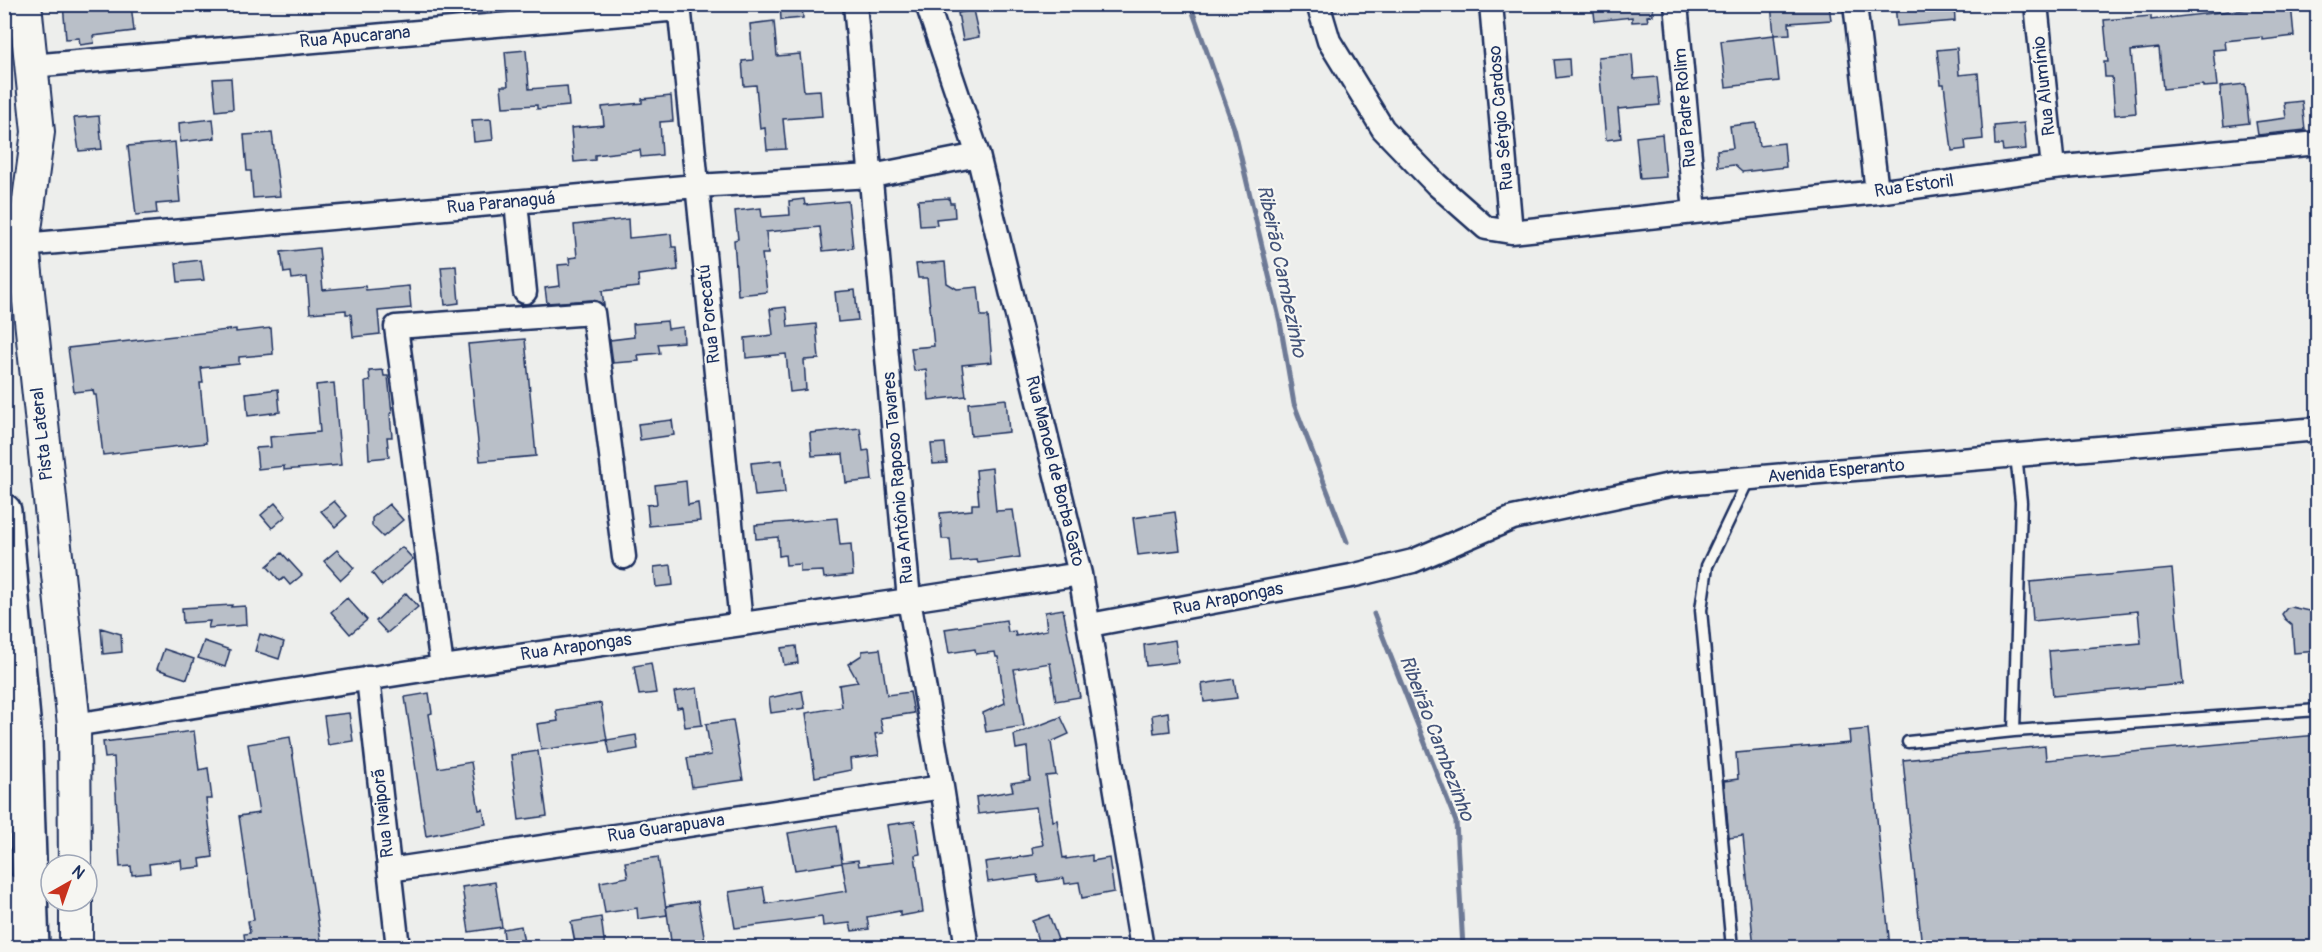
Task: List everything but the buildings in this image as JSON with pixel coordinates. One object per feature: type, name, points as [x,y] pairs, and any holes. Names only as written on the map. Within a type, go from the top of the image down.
[{"type":"highway","points":[[4,511],[25,741],[32,948]]},
{"type":"highway","points":[[4,891],[6,948]]},
{"type":"street","name":"Pista Lateral","points":[[25,4],[38,132],[23,245],[74,725],[75,853]]},
{"type":"street","name":"Rua Antônio Raposo Tavares","points":[[855,4],[909,600],[942,787],[967,948]]},
{"type":"street","name":"Rua Manoel de Borba Gato","points":[[927,4],[978,155],[1080,574],[1142,948]]},
{"type":"street","points":[[1318,4],[1329,41],[1383,129],[1436,184],[1486,228],[1511,232]]},
{"type":"street","name":"Rua Sérgio Cardoso","points":[[1491,4],[1511,232]]},
{"type":"street","name":"Rua Padre Rolim","points":[[1676,4],[1695,212]]},
{"type":"street","points":[[1855,4],[1877,192]]},
{"type":"street","points":[[2036,5],[2041,4]]},
{"type":"street","name":"Rua Alumínio","points":[[2036,5],[2053,168]]},
{"type":"street","name":"Rua Apucarana","points":[[31,66],[679,7]]},
{"type":"street","name":"Rua Porecatú","points":[[679,7],[741,623]]},
{"type":"street","name":"Rua Estoril","points":[[1511,232],[1877,192],[2053,168],[2318,143]]},
{"type":"street","name":"Rua Paranaguá","points":[[23,245],[696,186],[872,176],[978,155]]},
{"type":"street","points":[[516,202],[525,292]]},
{"type":"street","points":[[442,667],[396,327],[593,313],[624,557]]},
{"type":"street","name":"Avenida Esperanto","points":[[1367,572],[1413,561],[1513,518],[1671,485],[2318,429]]},
{"type":"street","name":"Rua Arapongas","points":[[1089,625],[1367,572]]},
{"type":"street","name":"Rua Arapongas","points":[[74,725],[368,678],[1080,574]]},
{"type":"street","name":"Rua Ivaiporã","points":[[368,678],[398,948]]},
{"type":"street","name":"Rua Guarapuava","points":[[389,870],[942,787]]},
{"type":"street","points":[[76,913],[76,948]]},
{"type":"lane","points":[[2014,731],[2021,502],[2016,455]]},
{"type":"lane","points":[[1732,948],[1701,610],[1707,566],[1749,478]]},
{"type":"lane","points":[[1908,742],[2014,731],[2318,710]]},
{"type":"waterway","name":"Ribeirão Cambezinho","points":[[1190,4],[1234,128],[1280,322],[1294,404],[1347,542]]},
{"type":"waterway","name":"Ribeirão Cambezinho","points":[[1374,614],[1456,822],[1463,948]]}]
